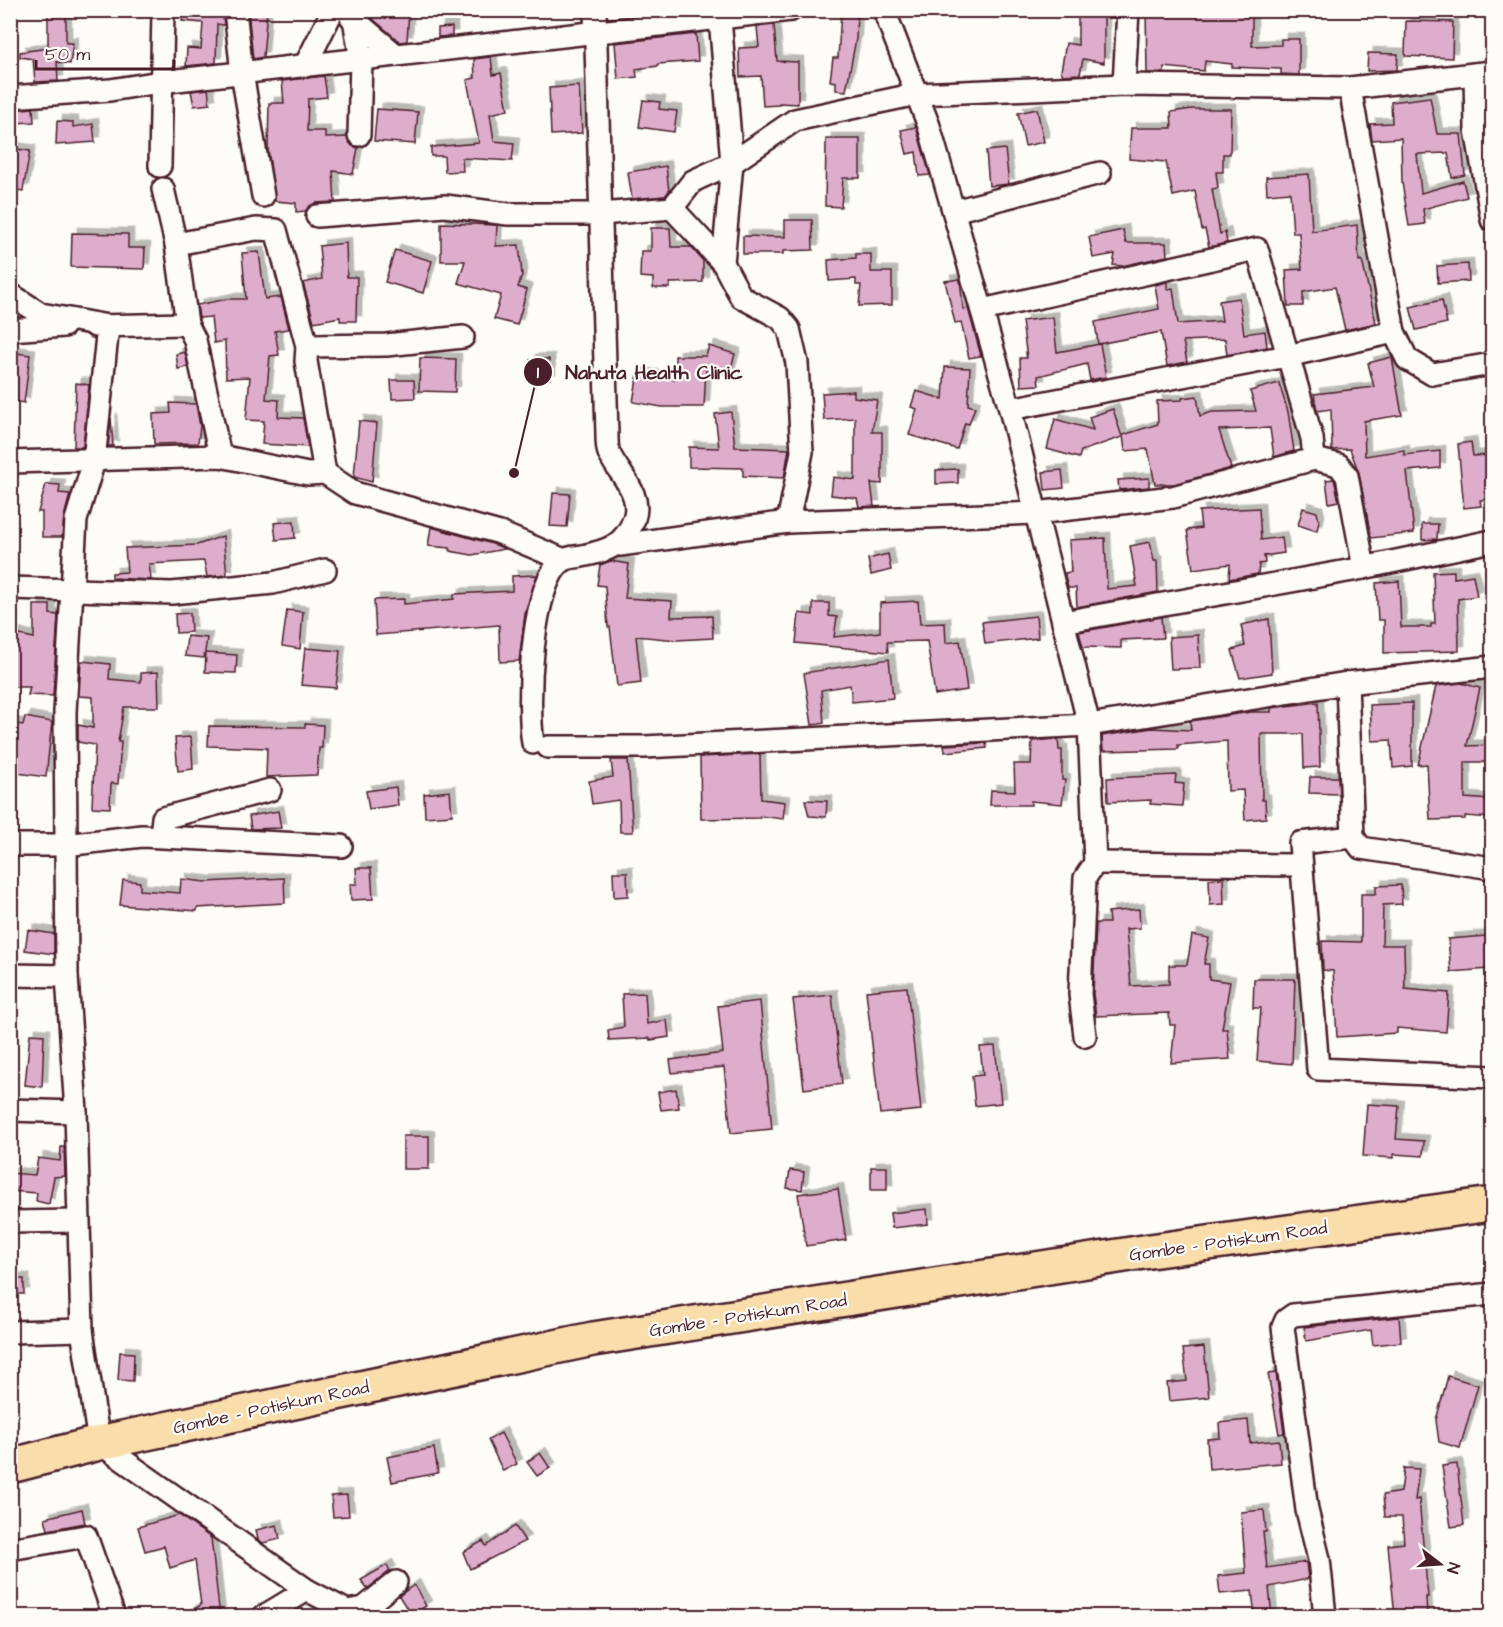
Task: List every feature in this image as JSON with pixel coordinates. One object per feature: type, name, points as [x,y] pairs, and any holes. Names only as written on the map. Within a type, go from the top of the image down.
[{"type":"main road","name":"Gombe - Potiskum Road","points":[[10,1466],[99,1443],[593,1339],[1150,1251],[1492,1204]]},
{"type":"street","points":[[160,166],[163,10]]},
{"type":"street","points":[[235,10],[242,73],[263,196]]},
{"type":"street","points":[[305,66],[333,10]]},
{"type":"street","points":[[10,97],[110,90],[160,82],[396,56],[595,16],[721,18],[791,10]]},
{"type":"street","points":[[884,10],[918,94],[954,211],[1010,409],[1089,725],[1095,862],[1085,878],[1080,994],[1085,1036]]},
{"type":"street","points":[[1124,84],[1128,10]]},
{"type":"street","points":[[349,15],[396,56]]},
{"type":"street","points":[[349,15],[361,60],[358,135]]},
{"type":"street","points":[[595,16],[607,435],[609,453],[633,493],[635,518],[620,545]]},
{"type":"street","points":[[721,18],[732,163],[723,262]]},
{"type":"street","points":[[317,216],[445,206],[508,214],[602,214],[672,208],[693,182],[732,163],[795,120],[918,94],[1124,84],[1350,88],[1484,73],[1476,130],[1487,180],[1492,220]]},
{"type":"street","points":[[1350,88],[1394,332],[1407,359],[1432,374],[1492,364]]},
{"type":"street","points":[[954,211],[1100,173]]},
{"type":"street","points":[[163,189],[176,244],[187,324],[195,340],[220,456]]},
{"type":"street","points":[[672,208],[723,262],[741,297],[780,318],[789,329],[797,363],[802,452],[788,522]]},
{"type":"street","points":[[176,244],[256,229],[276,230],[307,346],[306,361],[325,473]]},
{"type":"street","points":[[982,310],[1256,249],[1312,438],[1314,459]]},
{"type":"street","points":[[10,294],[41,314],[108,326]]},
{"type":"street","points":[[10,330],[53,326],[187,324]]},
{"type":"street","points":[[108,326],[94,461],[76,520],[70,590],[65,712],[67,976],[76,1112],[82,1330],[99,1443],[307,1590],[347,1611],[364,1608],[396,1582]]},
{"type":"street","points":[[1010,409],[1287,356],[1394,332]]},
{"type":"street","points":[[307,346],[386,345],[463,337]]},
{"type":"street","points":[[10,462],[220,456],[308,474],[325,473],[355,494],[500,533],[564,560],[604,552],[620,545],[788,522],[1036,513],[1173,496],[1314,459],[1339,465],[1347,476],[1364,568]]},
{"type":"street","points":[[1063,622],[1364,568],[1492,541]]},
{"type":"street","points":[[564,560],[548,578],[540,601],[529,698],[541,745],[644,747],[1089,725],[1347,683],[1492,667]]},
{"type":"street","points":[[10,588],[172,593],[273,583],[325,570]]},
{"type":"street","points":[[1347,683],[1353,837],[1361,848],[1492,868]]},
{"type":"street","points":[[160,836],[162,818],[270,790]]},
{"type":"street","points":[[10,845],[65,845],[160,836],[341,846]]},
{"type":"street","points":[[1353,837],[1300,843],[1318,1069],[1492,1077]]},
{"type":"street","points":[[1095,862],[1301,865]]},
{"type":"street","points":[[10,975],[67,976]]},
{"type":"street","points":[[10,1110],[76,1112]]},
{"type":"street","points":[[10,1222],[78,1221]]},
{"type":"street","points":[[1325,1617],[1319,1559],[1307,1510],[1284,1327],[1286,1320],[1293,1315],[1492,1294]]},
{"type":"street","points":[[10,1332],[82,1330]]},
{"type":"street","points":[[10,1549],[86,1536],[114,1617]]},
{"type":"street","points":[[264,1617],[307,1590]]},
{"type":"building","points":[[48,10],[66,10],[66,43],[73,43],[70,64],[57,62],[58,81],[35,82],[33,59],[20,57],[20,52],[48,48]]},
{"type":"building","points":[[183,10],[222,10],[224,25],[217,24],[216,63],[186,66],[187,48],[201,49],[203,23],[182,21]]},
{"type":"building","points":[[248,10],[267,10],[263,57],[253,59]]},
{"type":"building","points":[[374,10],[409,10],[407,41],[400,42],[373,19]]},
{"type":"building","points":[[1078,10],[1104,10],[1104,63],[1083,59],[1080,74],[1063,75],[1061,71],[1066,43],[1078,45]]},
{"type":"building","points":[[1146,10],[1252,10],[1252,46],[1281,45],[1281,39],[1299,39],[1299,75],[1281,74],[1281,69],[1232,67],[1232,64],[1205,61],[1204,71],[1164,67],[1164,73],[1147,73]]},
{"type":"building","points":[[841,12],[857,13],[856,39],[846,91],[836,90],[836,82],[830,81],[833,58],[838,58]]},
{"type":"building","points":[[1406,21],[1453,22],[1452,58],[1405,56]]},
{"type":"building","points":[[774,25],[777,61],[798,62],[798,104],[779,103],[779,105],[763,106],[761,76],[740,77],[739,48],[759,47],[757,27]]},
{"type":"building","points":[[452,27],[452,36],[438,37],[438,28]]},
{"type":"building","points":[[696,34],[698,61],[658,64],[658,66],[636,69],[637,77],[618,79],[615,43]]},
{"type":"building","points":[[1368,53],[1398,54],[1397,70],[1367,71]]},
{"type":"building","points":[[491,57],[493,75],[501,73],[508,110],[490,114],[494,141],[514,143],[512,161],[462,158],[463,171],[445,172],[444,156],[431,156],[431,147],[479,143],[467,80],[475,78],[474,59]]},
{"type":"building","points":[[324,76],[327,97],[308,99],[307,131],[325,131],[325,138],[347,137],[352,146],[358,148],[353,174],[333,171],[335,202],[315,203],[305,211],[296,212],[296,203],[275,201],[268,149],[269,103],[284,103],[282,81]]},
{"type":"building","points":[[579,86],[582,133],[551,135],[549,88]]},
{"type":"building","points":[[208,89],[210,104],[194,106],[191,91]]},
{"type":"building","points":[[1430,97],[1437,134],[1461,134],[1465,175],[1452,178],[1448,153],[1417,154],[1421,193],[1463,181],[1467,197],[1423,209],[1425,224],[1409,226],[1402,182],[1401,138],[1372,140],[1370,124],[1392,123],[1391,102]]},
{"type":"building","points":[[643,100],[660,102],[659,109],[677,111],[674,132],[639,127]]},
{"type":"building","points":[[33,108],[34,122],[13,123],[12,110]]},
{"type":"building","points":[[377,109],[418,112],[415,144],[374,141]]},
{"type":"building","points":[[1037,109],[1044,142],[1025,146],[1018,113]]},
{"type":"building","points":[[1192,109],[1231,109],[1230,154],[1223,154],[1223,172],[1216,172],[1218,188],[1212,189],[1220,234],[1225,232],[1227,243],[1209,247],[1205,229],[1202,230],[1195,191],[1173,196],[1166,162],[1129,159],[1131,128],[1172,128],[1171,112]]},
{"type":"building","points":[[57,121],[73,122],[73,127],[93,124],[95,142],[56,145]]},
{"type":"building","points":[[916,127],[930,175],[919,176],[916,152],[907,154],[901,130]]},
{"type":"building","points":[[826,139],[860,139],[860,178],[843,178],[841,207],[825,206]]},
{"type":"building","points":[[10,148],[30,151],[23,191],[10,189]]},
{"type":"building","points":[[1005,149],[1009,184],[989,186],[986,151]]},
{"type":"building","points":[[666,166],[669,191],[665,196],[632,199],[628,172]]},
{"type":"building","points":[[1309,174],[1312,231],[1357,225],[1359,261],[1362,260],[1376,323],[1345,330],[1335,287],[1303,292],[1303,306],[1288,306],[1286,270],[1302,269],[1299,233],[1293,233],[1290,192],[1267,194],[1266,177]]},
{"type":"building","points":[[785,220],[812,220],[813,250],[783,251],[783,254],[743,254],[743,236],[785,237]]},
{"type":"building","points":[[441,223],[497,225],[496,246],[519,245],[522,275],[518,287],[527,290],[517,325],[494,319],[501,295],[458,283],[465,261],[441,261]]},
{"type":"building","points":[[651,228],[670,228],[671,247],[691,247],[703,261],[703,282],[670,283],[670,288],[653,288],[653,278],[640,277],[641,251],[651,251]]},
{"type":"building","points":[[1123,230],[1126,243],[1166,243],[1167,256],[1122,266],[1113,265],[1115,254],[1093,258],[1089,237]]},
{"type":"building","points":[[72,233],[128,234],[128,248],[145,248],[144,269],[71,267]]},
{"type":"building","points":[[346,243],[347,277],[357,277],[356,321],[340,321],[340,317],[314,322],[303,283],[322,279],[319,246]]},
{"type":"building","points":[[395,250],[432,261],[423,293],[385,282]]},
{"type":"building","points":[[259,252],[265,299],[281,297],[289,329],[275,331],[279,355],[270,356],[266,399],[279,400],[278,417],[303,418],[308,447],[262,444],[264,421],[246,420],[250,377],[226,378],[225,341],[214,343],[211,317],[199,318],[197,305],[227,299],[246,299],[242,253]]},
{"type":"building","points":[[856,254],[871,254],[871,272],[892,272],[892,305],[859,306],[861,285],[856,285],[856,279],[829,281],[828,260],[856,258]]},
{"type":"building","points":[[1468,264],[1469,281],[1438,283],[1437,266]]},
{"type":"building","points":[[960,279],[963,309],[968,308],[981,356],[969,358],[961,322],[955,323],[945,281]]},
{"type":"building","points":[[1167,282],[1167,289],[1173,288],[1178,324],[1222,321],[1219,301],[1239,298],[1244,334],[1265,331],[1267,347],[1227,355],[1225,339],[1183,341],[1187,362],[1167,366],[1161,332],[1098,344],[1095,322],[1159,309],[1155,285]]},
{"type":"building","points":[[1442,300],[1447,323],[1416,330],[1410,307]]},
{"type":"building","points":[[1053,317],[1057,352],[1100,344],[1106,377],[1090,380],[1087,364],[1038,376],[1039,385],[1021,386],[1020,358],[1027,358],[1022,321]]},
{"type":"building","points":[[709,346],[735,354],[729,375],[706,368],[704,407],[662,407],[633,402],[638,373],[675,379],[675,356],[706,356]]},
{"type":"building","points":[[10,352],[30,355],[24,403],[10,400]]},
{"type":"building","points":[[185,352],[188,367],[178,369],[176,354]]},
{"type":"building","points":[[1392,357],[1402,415],[1364,421],[1365,456],[1404,450],[1404,455],[1440,451],[1440,468],[1407,471],[1414,533],[1371,538],[1359,473],[1350,449],[1332,450],[1331,409],[1317,411],[1314,394],[1374,387],[1368,363]]},
{"type":"building","points":[[420,358],[456,359],[455,392],[419,391]]},
{"type":"building","points":[[549,359],[550,379],[532,381],[530,360]]},
{"type":"building","points":[[945,367],[970,368],[968,405],[975,407],[969,424],[965,423],[957,449],[909,435],[917,409],[911,407],[916,391],[943,399]]},
{"type":"building","points":[[391,380],[414,380],[415,398],[392,399]]},
{"type":"building","points":[[76,383],[89,385],[83,447],[74,447]]},
{"type":"building","points":[[1279,383],[1288,412],[1294,451],[1274,457],[1270,428],[1219,430],[1231,468],[1174,484],[1155,484],[1148,449],[1125,451],[1123,435],[1158,424],[1157,401],[1182,400],[1182,398],[1197,396],[1200,416],[1212,412],[1256,411],[1250,391]]},
{"type":"building","points":[[854,391],[854,397],[877,400],[872,432],[882,432],[882,484],[871,483],[874,506],[859,507],[857,498],[831,495],[833,477],[855,480],[855,418],[824,420],[822,393]]},
{"type":"building","points":[[170,403],[196,404],[200,426],[198,443],[154,444],[153,414],[171,413]]},
{"type":"building","points":[[1113,409],[1122,437],[1081,451],[1079,458],[1047,449],[1055,419],[1093,430],[1089,417]]},
{"type":"building","points":[[731,412],[735,447],[789,449],[784,478],[743,476],[743,468],[689,467],[689,447],[719,448],[715,414]]},
{"type":"building","points":[[111,418],[113,446],[108,446]]},
{"type":"building","points":[[359,421],[377,423],[372,482],[354,477]]},
{"type":"building","points":[[1471,442],[1473,456],[1492,455],[1492,473],[1488,474],[1492,498],[1480,500],[1481,506],[1464,508],[1458,444]]},
{"type":"building","points":[[958,469],[958,483],[936,484],[936,470]]},
{"type":"building","points":[[1062,470],[1064,488],[1045,490],[1043,472]]},
{"type":"building","points":[[1149,478],[1149,487],[1119,490],[1118,480]]},
{"type":"building","points":[[1334,479],[1339,501],[1329,503],[1326,480]]},
{"type":"building","points":[[46,484],[60,485],[59,493],[70,494],[62,537],[42,537],[42,512],[38,512]]},
{"type":"building","points":[[553,493],[570,494],[567,527],[550,526]]},
{"type":"building","points":[[1259,508],[1261,540],[1282,537],[1284,553],[1264,556],[1265,563],[1259,564],[1258,574],[1229,579],[1230,564],[1193,569],[1187,530],[1201,528],[1199,511]]},
{"type":"building","points":[[1303,508],[1317,512],[1319,521],[1317,531],[1298,525]]},
{"type":"building","points":[[294,521],[295,538],[276,540],[274,523]]},
{"type":"building","points":[[1422,524],[1438,524],[1437,539],[1422,540]]},
{"type":"building","points":[[431,527],[505,549],[472,555],[450,551],[450,548],[428,546]]},
{"type":"building","points":[[223,536],[227,575],[207,577],[204,561],[149,564],[151,580],[112,578],[112,573],[127,572],[125,548],[197,545]]},
{"type":"building","points":[[1105,538],[1107,589],[1137,586],[1130,546],[1150,542],[1154,561],[1157,561],[1158,592],[1077,607],[1076,588],[1068,588],[1065,577],[1065,573],[1071,572],[1069,540]]},
{"type":"building","points":[[888,554],[891,570],[871,575],[868,559]]},
{"type":"building","points":[[610,561],[629,564],[625,598],[672,601],[671,617],[712,616],[713,638],[677,640],[636,636],[641,683],[617,686],[610,627],[608,627],[605,586],[597,585],[600,565]]},
{"type":"building","points":[[1454,571],[1454,578],[1473,575],[1477,596],[1458,599],[1459,651],[1384,653],[1384,620],[1378,620],[1376,583],[1399,581],[1401,627],[1431,627],[1431,624],[1435,624],[1433,572]]},
{"type":"building","points":[[537,575],[525,614],[519,661],[500,662],[499,625],[376,635],[374,600],[404,599],[404,604],[454,599],[454,594],[512,591],[512,576]]},
{"type":"building","points":[[918,601],[920,624],[945,623],[946,643],[960,641],[967,690],[935,695],[927,641],[887,642],[888,652],[796,643],[799,613],[813,615],[813,603],[829,603],[829,616],[837,617],[834,637],[880,632],[880,603]]},
{"type":"building","points":[[34,605],[50,605],[50,614],[58,615],[53,696],[28,695],[30,687],[13,687],[10,633],[34,638]]},
{"type":"building","points":[[287,610],[303,612],[300,649],[282,646]]},
{"type":"building","points":[[190,613],[191,632],[176,633],[175,614]]},
{"type":"building","points":[[1036,616],[1038,638],[985,644],[982,622]]},
{"type":"building","points":[[1161,617],[1163,638],[1121,640],[1121,648],[1083,647],[1079,632]]},
{"type":"building","points":[[1269,619],[1272,673],[1240,678],[1232,650],[1245,646],[1241,625]]},
{"type":"building","points":[[1198,635],[1200,668],[1171,669],[1169,637]]},
{"type":"building","points":[[187,636],[207,638],[204,658],[185,656]]},
{"type":"building","points":[[305,648],[340,651],[336,688],[301,685]]},
{"type":"building","points":[[206,653],[237,655],[236,673],[205,672]]},
{"type":"building","points":[[889,659],[893,698],[852,702],[850,685],[821,690],[824,723],[812,725],[804,673]]},
{"type":"building","points":[[81,661],[110,664],[109,679],[141,682],[141,673],[158,672],[159,707],[124,707],[118,742],[121,742],[118,784],[111,783],[110,808],[92,807],[95,745],[78,742],[78,725],[93,728],[93,697],[79,696]]},
{"type":"building","points":[[1461,683],[1480,688],[1467,746],[1492,745],[1492,762],[1465,762],[1465,798],[1492,800],[1492,818],[1465,816],[1465,819],[1430,820],[1427,764],[1418,765],[1436,686]]},
{"type":"building","points":[[1318,702],[1320,767],[1304,768],[1303,734],[1261,734],[1262,800],[1265,800],[1266,818],[1245,820],[1243,790],[1228,791],[1227,741],[1178,745],[1178,749],[1103,751],[1102,736],[1152,728],[1191,730],[1190,721],[1251,712],[1271,712],[1271,708]]},
{"type":"building","points":[[1412,703],[1412,766],[1393,768],[1391,740],[1372,741],[1370,705]]},
{"type":"building","points":[[25,717],[52,722],[46,777],[10,772],[10,723],[23,725]]},
{"type":"building","points":[[305,724],[323,725],[317,775],[266,777],[267,748],[208,746],[209,726],[305,727]]},
{"type":"building","points":[[191,737],[193,769],[178,771],[175,738]]},
{"type":"building","points":[[1058,739],[1059,750],[1062,750],[1062,780],[1065,780],[1062,804],[1031,801],[1031,805],[990,805],[991,790],[1015,791],[1014,764],[1031,764],[1032,741]]},
{"type":"building","points":[[986,743],[987,748],[945,752],[944,745]]},
{"type":"building","points":[[760,754],[761,799],[785,802],[783,819],[760,816],[760,818],[701,819],[700,757]]},
{"type":"building","points":[[611,760],[628,760],[633,832],[620,832],[619,800],[592,804],[589,781],[613,777]]},
{"type":"building","points":[[1176,775],[1175,783],[1184,784],[1182,806],[1150,804],[1151,800],[1108,802],[1107,778]]},
{"type":"building","points":[[1310,777],[1338,777],[1339,794],[1309,793]]},
{"type":"building","points":[[396,787],[398,805],[369,809],[366,791]]},
{"type":"building","points":[[450,791],[452,815],[425,817],[424,794]]},
{"type":"building","points":[[805,800],[827,801],[826,817],[809,816]]},
{"type":"building","points":[[278,811],[281,828],[251,829],[249,816]]},
{"type":"building","points":[[356,868],[371,868],[373,899],[351,900],[350,884],[357,884]]},
{"type":"building","points":[[613,872],[627,872],[628,896],[614,897]]},
{"type":"building","points":[[284,878],[285,903],[197,908],[197,911],[120,905],[123,880],[140,882],[140,890],[180,893],[181,879],[206,882]]},
{"type":"building","points":[[1223,878],[1224,904],[1210,905],[1209,879]]},
{"type":"building","points":[[1401,885],[1402,904],[1383,905],[1382,945],[1404,945],[1405,989],[1449,993],[1446,1032],[1397,1028],[1397,1033],[1337,1037],[1333,971],[1323,970],[1322,941],[1361,942],[1361,894],[1376,894],[1376,886]]},
{"type":"building","points":[[1139,909],[1140,928],[1126,929],[1131,986],[1169,984],[1169,965],[1187,965],[1192,935],[1209,938],[1204,964],[1209,964],[1209,979],[1230,982],[1222,1029],[1227,1029],[1230,1059],[1171,1063],[1175,1025],[1170,1025],[1169,1013],[1096,1016],[1093,994],[1096,923],[1109,923],[1108,912]]},
{"type":"building","points":[[28,930],[54,934],[54,954],[25,950]]},
{"type":"building","points":[[1486,936],[1489,969],[1451,972],[1448,939]]},
{"type":"building","points":[[1254,979],[1295,979],[1292,1064],[1257,1061],[1261,1008],[1253,1008]]},
{"type":"building","points":[[907,987],[921,1110],[880,1114],[866,991]]},
{"type":"building","points":[[645,993],[647,1024],[667,1020],[669,1037],[650,1040],[650,1038],[609,1040],[608,1030],[624,1027],[622,994]]},
{"type":"building","points":[[832,995],[842,1084],[804,1089],[793,999]]},
{"type":"building","points":[[760,1001],[772,1129],[731,1133],[724,1067],[672,1073],[670,1060],[723,1053],[718,1006]]},
{"type":"building","points":[[30,1034],[44,1035],[42,1087],[25,1085]]},
{"type":"building","points":[[995,1046],[1001,1103],[975,1106],[972,1076],[983,1075],[980,1047]]},
{"type":"building","points":[[676,1089],[679,1108],[661,1110],[658,1092]]},
{"type":"building","points":[[1367,1104],[1399,1106],[1396,1139],[1424,1141],[1423,1156],[1394,1154],[1394,1158],[1363,1156]]},
{"type":"building","points":[[403,1136],[429,1136],[429,1169],[403,1169]]},
{"type":"building","points":[[61,1147],[64,1147],[65,1176],[54,1177],[49,1204],[36,1201],[37,1193],[10,1191],[10,1173],[35,1175],[38,1158],[60,1161]]},
{"type":"building","points":[[871,1167],[887,1167],[887,1190],[871,1190]]},
{"type":"building","points":[[790,1170],[804,1172],[802,1190],[787,1188]]},
{"type":"building","points":[[838,1189],[846,1240],[806,1246],[798,1194]]},
{"type":"building","points":[[927,1209],[928,1224],[892,1228],[890,1213]]},
{"type":"building","points":[[10,1279],[24,1279],[24,1294],[10,1294]]},
{"type":"building","points":[[1399,1317],[1401,1342],[1373,1345],[1371,1330],[1306,1341],[1304,1327]]},
{"type":"building","points":[[1204,1347],[1209,1397],[1169,1401],[1167,1383],[1187,1381],[1183,1349]]},
{"type":"building","points":[[120,1352],[134,1353],[133,1381],[118,1380]]},
{"type":"building","points":[[1276,1373],[1284,1433],[1279,1434],[1268,1374]]},
{"type":"building","points":[[1448,1376],[1478,1385],[1460,1448],[1439,1442],[1436,1420]]},
{"type":"building","points":[[1248,1420],[1250,1443],[1279,1440],[1281,1463],[1209,1469],[1207,1439],[1220,1438],[1219,1423]]},
{"type":"building","points":[[501,1433],[517,1464],[503,1471],[488,1440]]},
{"type":"building","points":[[434,1448],[438,1473],[392,1482],[387,1457]]},
{"type":"building","points":[[540,1453],[550,1468],[537,1476],[527,1462]]},
{"type":"building","points":[[1457,1464],[1464,1525],[1451,1527],[1442,1466]]},
{"type":"building","points":[[1404,1468],[1419,1469],[1415,1500],[1419,1499],[1428,1597],[1426,1597],[1427,1617],[1395,1617],[1388,1545],[1404,1543],[1402,1517],[1385,1517],[1383,1495],[1401,1492]]},
{"type":"building","points":[[347,1495],[349,1516],[333,1517],[331,1496]]},
{"type":"building","points":[[82,1509],[85,1523],[48,1530],[45,1518]]},
{"type":"building","points":[[1264,1510],[1266,1532],[1263,1532],[1267,1568],[1306,1562],[1308,1579],[1269,1587],[1272,1617],[1255,1617],[1252,1591],[1220,1594],[1218,1576],[1246,1573],[1241,1512]]},
{"type":"building","points":[[179,1515],[211,1538],[220,1617],[182,1617],[201,1605],[195,1560],[170,1568],[164,1546],[145,1551],[138,1527]]},
{"type":"building","points":[[277,1525],[280,1539],[263,1543],[258,1540],[256,1530]]},
{"type":"building","points":[[515,1526],[525,1541],[470,1569],[463,1552],[483,1541],[486,1546]]},
{"type":"building","points":[[387,1565],[390,1571],[367,1589],[361,1580]]},
{"type":"building","points":[[414,1585],[426,1606],[411,1615],[399,1596]]},
{"type":"place","name":"Nahuta Health Clinic","points":[[514,473]]}]
